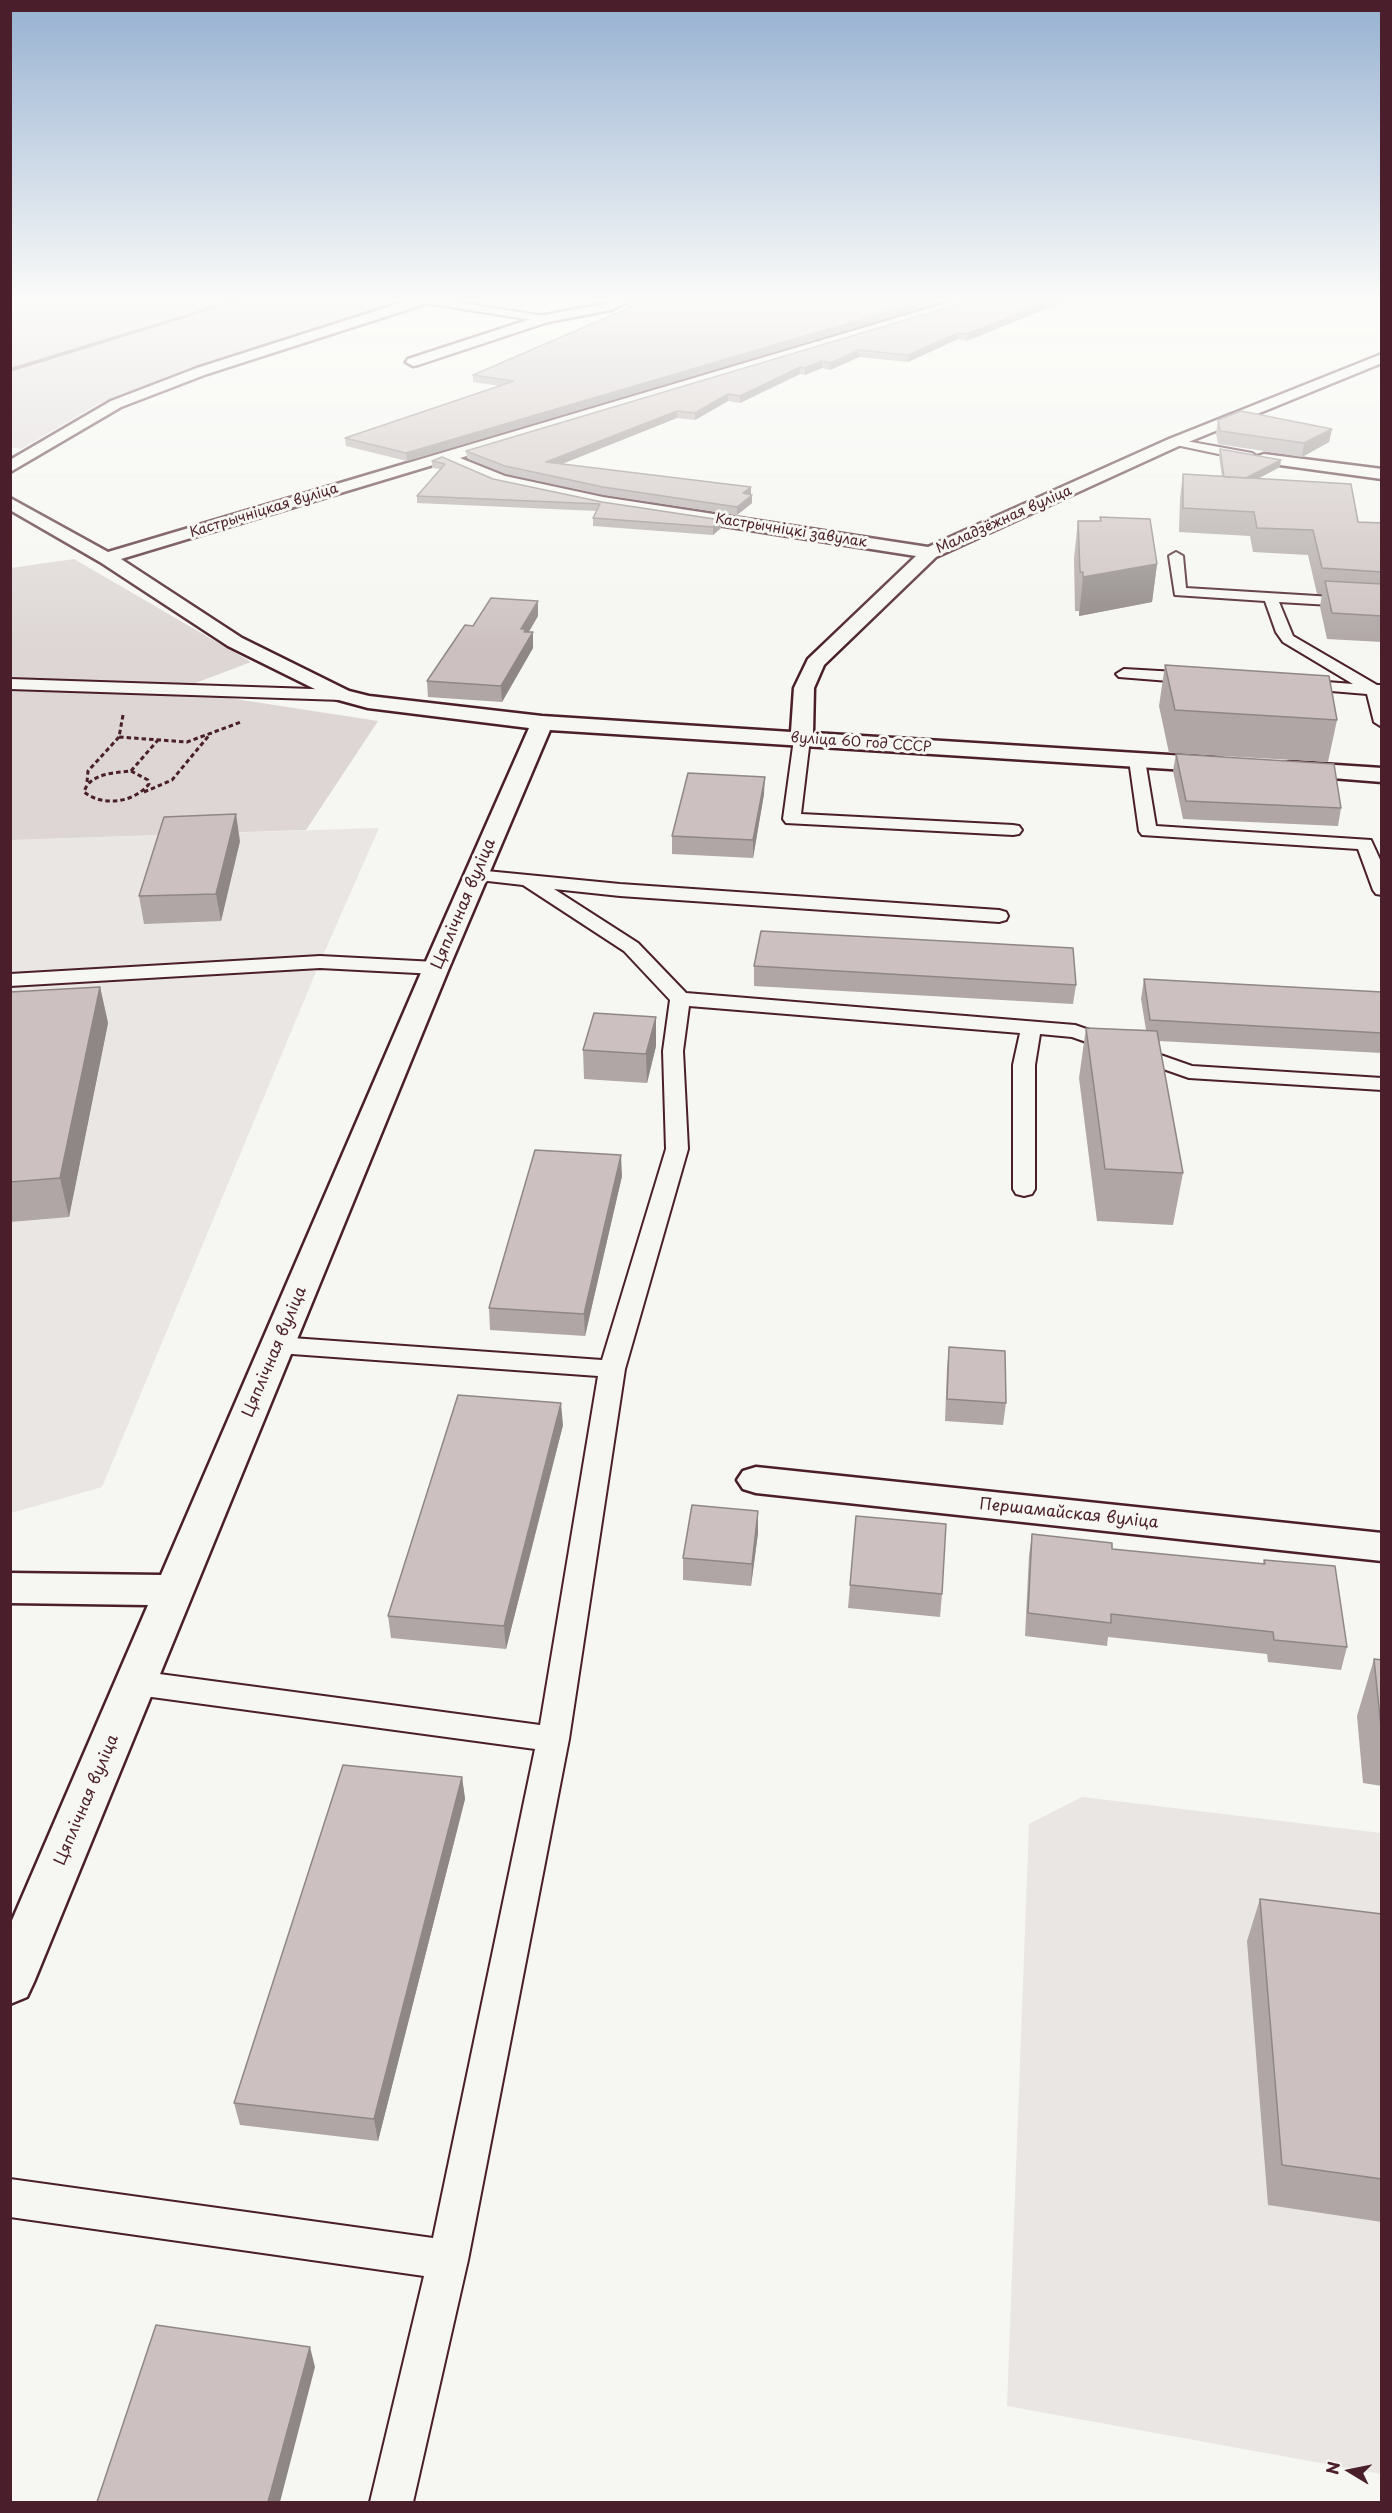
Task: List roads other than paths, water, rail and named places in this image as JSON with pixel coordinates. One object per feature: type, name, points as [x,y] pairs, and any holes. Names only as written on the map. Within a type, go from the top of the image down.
[{"type":"street","points":[[10,467],[95,416]]},
{"type":"street","name":"Кастрычніцкая вуліца","points":[[106,558],[581,416]]},
{"type":"street","name":"Маладзёжная вуліца","points":[[802,739],[804,688],[815,663],[930,553],[1175,442],[1238,416]]},
{"type":"street","name":"Кастрычніцкі завулак","points":[[444,457],[500,480],[603,502],[930,553]]},
{"type":"street","points":[[1264,459],[1382,474]]},
{"type":"street","name":"вуліца 60 год СССР","points":[[10,503],[106,558],[235,642],[342,695],[368,702],[542,723],[1242,766]]},
{"type":"street","name":"Цяплічная вуліца","points":[[10,1982],[436,968],[542,723]]},
{"type":"street","points":[[1265,768],[1382,775]]},
{"type":"street","name":"Першамайская вуліца","points":[[756,1480],[1382,1547]]},
{"type":"street","points":[[10,1588],[176,1590]]},
{"type":"lane","points":[[1175,442],[1264,459]]},
{"type":"lane","points":[[1176,556],[1180,592],[1382,604]]},
{"type":"lane","points":[[1270,597],[1283,632],[1288,639],[1377,690]]},
{"type":"lane","points":[[1124,674],[1207,679]]},
{"type":"lane","points":[[10,684],[342,695]]},
{"type":"lane","points":[[1290,684],[1377,690]]},
{"type":"lane","points":[[1377,690],[1382,722]]},
{"type":"lane","points":[[802,739],[792,819],[1012,830]]},
{"type":"lane","points":[[1137,760],[1148,831],[1365,844],[1382,890]]},
{"type":"lane","points":[[476,875],[620,890],[999,916]]},
{"type":"lane","points":[[528,880],[631,947],[680,999],[1074,1031],[1189,1072],[1382,1084]]},
{"type":"lane","points":[[10,980],[320,962],[436,968]]},
{"type":"lane","points":[[391,2502],[448,2260],[553,1739],[612,1370],[677,1149],[673,1051],[680,999]]},
{"type":"lane","points":[[1024,1189],[1024,1065],[1031,1028]]},
{"type":"lane","points":[[278,1345],[612,1370]]},
{"type":"lane","points":[[137,1683],[553,1739]]},
{"type":"lane","points":[[10,2198],[448,2260]]}]
